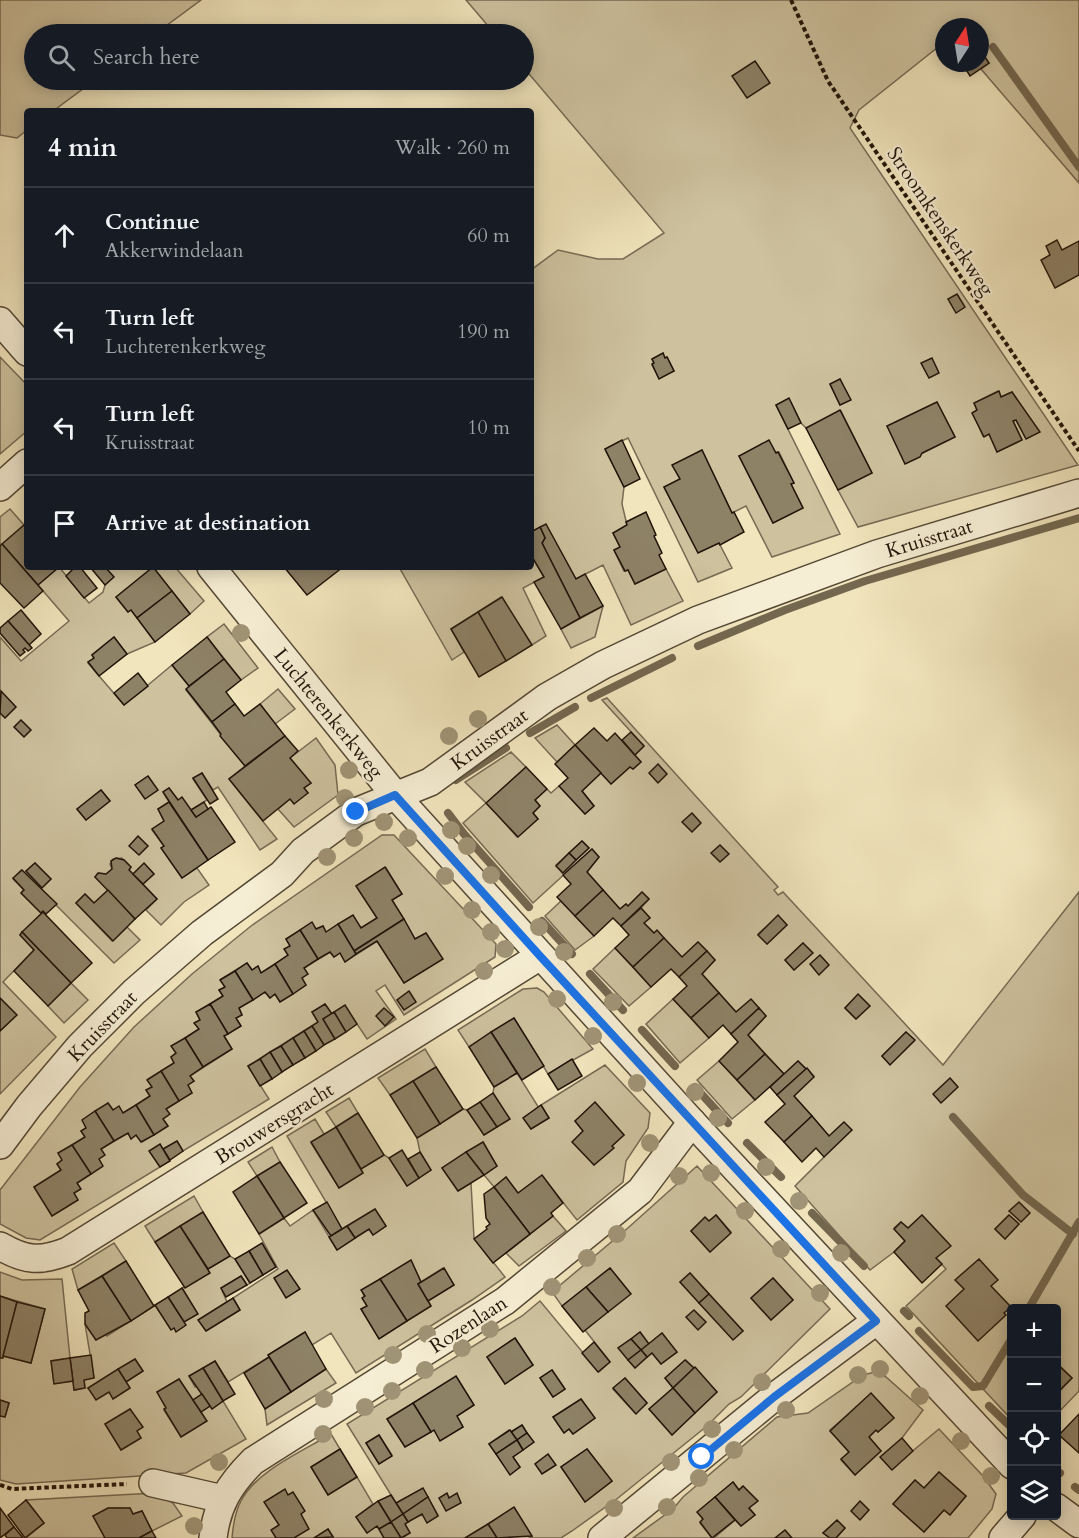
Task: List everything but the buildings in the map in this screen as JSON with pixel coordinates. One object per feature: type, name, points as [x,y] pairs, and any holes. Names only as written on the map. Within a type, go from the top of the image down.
[{"type":"street","points":[[0,321],[24,349]]},
{"type":"street","points":[[0,487],[24,466]]},
{"type":"street","name":"Kruisstraat","points":[[0,1145],[29,1106],[80,1046],[134,992],[202,933],[282,874],[303,851],[356,812],[430,782],[565,686],[603,665],[698,620],[877,554],[1079,493]]},
{"type":"street","name":"Luchterenkerkweg","points":[[213,570],[395,795],[692,1122],[1007,1462]]},
{"type":"street","name":"Brouwersgracht","points":[[0,1246],[26,1258],[37,1260],[51,1258],[68,1251],[540,956]]},
{"type":"street","name":"Rozenlaan","points":[[213,1538],[215,1519],[223,1499],[234,1479],[253,1461],[505,1301],[640,1191],[692,1122]]},
{"type":"street","points":[[602,1538],[774,1397],[876,1321]]},
{"type":"street","points":[[153,1483],[223,1499]]},
{"type":"street","points":[[1061,1511],[1079,1524]]},
{"type":"street","points":[[1003,1538],[1018,1520]]},
{"type":"path","name":"Stroomkenskerkweg","points":[[791,0],[828,81],[1079,451]]},
{"type":"path","points":[[0,1485],[12,1489],[153,1483]]},
{"type":"shaded area","points":[[0,0],[201,0],[169,24],[24,24],[24,90],[81,90],[57,108],[24,108],[24,132],[17,138],[0,135]]},
{"type":"shaded area","points":[[466,0],[1079,0],[1079,183],[984,72],[989,72],[989,18],[935,18],[935,50],[859,110],[850,128],[1078,465],[858,527],[838,490],[872,473],[841,411],[806,428],[789,399],[776,405],[840,534],[772,557],[746,506],[732,513],[702,450],[673,465],[680,479],[664,487],[698,552],[719,543],[732,568],[698,582],[628,438],[605,449],[624,487],[622,504],[627,525],[613,533],[620,547],[614,550],[624,571],[628,570],[635,584],[666,569],[683,601],[631,625],[603,565],[576,579],[546,525],[534,531],[534,268],[558,250],[598,259],[623,259],[664,233],[534,80],[534,24],[486,24]],"holes":[[[663,353],[665,358],[667,357],[674,371],[659,378],[652,365],[654,363],[652,359]],[[840,379],[850,400],[840,405],[830,384]],[[998,391],[1001,397],[1012,392],[1039,432],[1026,438],[1016,420],[1013,421],[1022,440],[997,452],[989,434],[983,436],[973,413],[977,410],[974,403]],[[937,402],[955,437],[919,455],[887,426]],[[779,452],[803,508],[773,523],[739,456]]]},
{"type":"shaded area","points":[[0,357],[24,382],[24,434],[0,454]]},
{"type":"shaded area","points":[[10,509],[24,525],[0,546],[0,517]]},
{"type":"shaded area","points":[[534,560],[544,577],[523,588],[546,636],[532,645],[501,597],[451,629],[464,652],[452,660],[401,570],[534,570]]},
{"type":"shaded area","points":[[56,570],[62,570],[89,603],[103,592],[105,585],[113,577],[107,570],[149,570],[116,597],[128,612],[131,610],[155,642],[127,654],[114,637],[92,655],[94,658],[88,663],[124,705],[172,665],[189,686],[186,690],[245,766],[229,779],[277,839],[260,850],[218,787],[213,790],[202,773],[193,779],[207,800],[191,810],[178,800],[169,788],[163,792],[169,802],[158,809],[164,821],[152,830],[164,846],[161,848],[182,878],[197,868],[209,885],[184,902],[161,925],[146,910],[157,899],[143,884],[154,874],[144,864],[133,874],[129,870],[131,867],[122,858],[113,859],[110,864],[112,869],[106,874],[99,873],[95,877],[108,890],[94,903],[85,894],[76,903],[112,941],[127,927],[140,940],[114,963],[21,870],[13,879],[24,890],[21,893],[41,913],[43,912],[20,935],[34,950],[3,982],[56,1037],[0,1094],[0,1031],[16,1015],[0,998],[0,637],[21,661],[69,621],[38,585]],"holes":[[[101,790],[110,801],[86,820],[77,809]],[[35,863],[51,879],[42,887],[26,871]]]},
{"type":"shaded area","points":[[155,570],[178,570],[204,601],[190,614]]},
{"type":"shaded area","points":[[603,606],[595,637],[571,648],[561,629]]},
{"type":"shaded area","points":[[224,624],[258,668],[241,680],[207,637]]},
{"type":"shaded area","points":[[278,689],[295,709],[275,724],[260,704]]},
{"type":"shaded area","points":[[607,698],[778,887],[774,890],[778,895],[783,892],[943,1065],[1079,892],[1079,1391],[1061,1410],[1061,1390],[1072,1378],[1061,1367],[1061,1304],[1007,1304],[1007,1415],[906,1306],[946,1269],[936,1258],[950,1246],[922,1215],[908,1228],[901,1222],[894,1228],[905,1241],[870,1270],[795,1186],[824,1157],[829,1136],[794,1096],[814,1076],[798,1061],[784,1074],[748,1035],[766,1016],[751,1000],[736,1012],[702,974],[715,960],[698,942],[682,957],[657,931],[654,933],[644,923],[650,918],[641,908],[649,899],[642,892],[628,906],[626,904],[620,909],[587,872],[599,857],[592,849],[533,903],[463,823],[486,803],[465,782],[511,752],[526,767],[487,803],[517,837],[538,819],[533,813],[540,806],[535,800],[547,789],[551,793],[559,786],[585,814],[594,806],[582,791],[601,773],[611,784],[630,767],[633,769],[641,762],[635,755],[644,746],[602,700]],"holes":[[[582,841],[589,848],[562,873],[556,865]],[[778,916],[787,925],[767,944],[758,934]],[[803,943],[812,953],[794,970],[785,960]],[[858,995],[869,1006],[856,1019],[845,1008]],[[906,1032],[914,1041],[890,1064],[882,1056]],[[1009,1215],[1019,1224],[1005,1239],[995,1229]]]},
{"type":"shaded area","points":[[557,725],[575,745],[557,762],[535,738]]},
{"type":"shaded area","points":[[316,738],[335,765],[338,795],[294,827],[278,809],[290,799],[308,793],[304,788],[311,783],[290,758]]},
{"type":"shaded area","points":[[382,835],[394,835],[496,944],[495,957],[404,1015],[385,985],[376,991],[396,1019],[367,1039],[345,1006],[332,1014],[325,1004],[312,1012],[318,1022],[248,1066],[269,1099],[183,1151],[177,1141],[163,1149],[150,1151],[160,1167],[40,1240],[26,1238],[0,1224],[0,1190],[80,1087],[134,1027],[192,974],[251,926]],"holes":[[[386,868],[402,894],[392,900],[415,939],[426,933],[442,959],[404,983],[377,941],[345,962],[340,953],[334,957],[330,952],[304,968],[302,978],[306,985],[280,1002],[275,994],[270,998],[265,992],[239,1008],[242,1015],[236,1018],[241,1026],[224,1036],[232,1049],[190,1076],[194,1081],[188,1085],[192,1093],[166,1109],[169,1114],[163,1119],[168,1126],[142,1142],[136,1135],[131,1138],[128,1133],[101,1149],[99,1159],[102,1167],[77,1183],[80,1189],[74,1193],[78,1200],[52,1216],[34,1187],[61,1170],[57,1164],[62,1160],[58,1153],[85,1137],[81,1131],[108,1103],[113,1110],[119,1107],[123,1113],[150,1096],[146,1090],[152,1087],[148,1079],[174,1063],[171,1057],[176,1053],[172,1046],[199,1029],[195,1023],[200,1020],[196,1012],[223,996],[219,990],[225,987],[221,979],[247,963],[252,970],[258,966],[261,973],[288,955],[285,949],[290,946],[286,939],[312,923],[316,929],[323,926],[326,932],[361,928],[377,918],[356,886]]]},
{"type":"shaded area","points":[[561,901],[594,936],[575,950],[545,916]]},
{"type":"shaded area","points":[[615,948],[651,987],[629,1006],[593,969]]},
{"type":"shaded area","points":[[71,983],[88,1000],[64,1023],[48,1006]]},
{"type":"shaded area","points":[[537,988],[544,992],[593,1049],[548,1074],[514,1018],[469,1047],[458,1030],[523,989]]},
{"type":"shaded area","points":[[673,999],[709,1038],[680,1063],[646,1024]]},
{"type":"shaded area","points":[[425,1049],[436,1067],[390,1095],[378,1078]]},
{"type":"shaded area","points":[[719,1061],[755,1100],[732,1119],[697,1080]]},
{"type":"shaded area","points":[[605,1065],[650,1113],[648,1128],[626,1161],[623,1182],[577,1220],[542,1176],[518,1193],[506,1177],[494,1187],[484,1175],[497,1166],[483,1142],[442,1168],[458,1191],[471,1183],[474,1238],[505,1277],[472,1300],[356,1373],[331,1333],[312,1345],[305,1332],[228,1382],[215,1361],[189,1376],[202,1394],[193,1400],[179,1379],[157,1392],[166,1408],[164,1410],[181,1437],[206,1421],[201,1412],[210,1406],[212,1409],[223,1401],[246,1439],[186,1473],[16,1484],[0,1480],[0,1416],[5,1417],[9,1403],[0,1400],[0,1358],[3,1356],[31,1363],[45,1309],[0,1296],[0,1272],[22,1280],[62,1279],[70,1358],[51,1361],[54,1383],[73,1381],[75,1390],[85,1388],[84,1380],[94,1378],[85,1324],[96,1340],[105,1334],[107,1336],[155,1305],[171,1329],[197,1313],[182,1288],[209,1273],[208,1269],[230,1256],[235,1259],[250,1283],[247,1285],[241,1276],[221,1288],[227,1302],[199,1320],[206,1331],[240,1310],[233,1298],[278,1269],[259,1234],[284,1218],[290,1226],[313,1210],[337,1250],[369,1229],[373,1235],[386,1226],[375,1209],[342,1229],[287,1136],[315,1119],[324,1134],[311,1143],[339,1188],[363,1173],[361,1169],[384,1155],[389,1158],[407,1186],[431,1170],[420,1152],[417,1138],[463,1109],[467,1110],[484,1135],[509,1119],[493,1093],[494,1087],[517,1073],[539,1108],[524,1118],[531,1129],[549,1118],[541,1105]],"holes":[[[595,1103],[624,1135],[594,1165],[573,1142],[583,1131],[575,1121]],[[411,1260],[421,1282],[443,1268],[454,1285],[428,1301],[431,1306],[379,1338],[361,1309],[367,1306],[362,1290]],[[135,1359],[143,1371],[126,1382],[130,1388],[113,1399],[109,1392],[88,1388]],[[130,1409],[142,1427],[137,1431],[141,1438],[121,1450],[105,1424]]]},
{"type":"shaded area","points":[[349,1098],[358,1113],[336,1127],[326,1112]]},
{"type":"shaded area","points":[[272,1147],[280,1162],[257,1176],[248,1162]]},
{"type":"shaded area","points":[[697,1166],[830,1309],[741,1397],[729,1404],[707,1426],[618,1498],[561,1538],[529,1538],[532,1536],[514,1508],[465,1538],[402,1538],[410,1533],[405,1524],[421,1515],[438,1515],[423,1489],[396,1503],[347,1424],[522,1316],[540,1301],[599,1372],[610,1362],[585,1330],[630,1293],[610,1268],[562,1306],[552,1292]],"holes":[[[716,1215],[731,1232],[710,1252],[691,1231],[705,1218],[709,1221]],[[690,1273],[743,1331],[733,1339],[680,1282]],[[773,1278],[793,1300],[771,1320],[751,1298]],[[640,1332],[649,1344],[662,1333],[677,1352],[661,1364],[652,1353],[635,1368],[619,1348]],[[515,1338],[533,1365],[505,1384],[487,1357]],[[686,1360],[717,1392],[672,1435],[649,1409],[673,1388],[665,1378]],[[552,1370],[565,1389],[553,1397],[540,1378]],[[456,1377],[474,1405],[457,1416],[463,1427],[441,1440],[434,1430],[405,1447],[387,1419]],[[625,1378],[647,1403],[635,1413],[613,1389]],[[581,1399],[595,1418],[573,1434],[569,1429],[564,1433],[553,1417]],[[522,1425],[533,1442],[513,1457],[520,1467],[510,1474],[489,1444],[509,1430],[511,1432]],[[379,1435],[392,1455],[379,1464],[366,1443]],[[587,1449],[612,1481],[585,1502],[561,1467]]]},
{"type":"shaded area","points":[[194,1196],[203,1212],[155,1242],[145,1226]]},
{"type":"shaded area","points":[[553,1216],[566,1231],[519,1266],[506,1253]]},
{"type":"shaded area","points":[[114,1243],[126,1261],[78,1290],[72,1269]]},
{"type":"shaded area","points":[[326,1369],[336,1383],[267,1425],[265,1409]]},
{"type":"shaded area","points":[[875,1372],[886,1377],[923,1410],[902,1438],[881,1457],[891,1469],[939,1429],[983,1476],[996,1494],[992,1509],[968,1538],[836,1538],[845,1528],[837,1521],[823,1533],[830,1538],[714,1538],[735,1520],[741,1526],[755,1515],[749,1508],[757,1501],[743,1486],[739,1490],[733,1482],[698,1512],[703,1519],[700,1523],[712,1538],[633,1538],[673,1509],[683,1497],[777,1417],[808,1413],[863,1375]],"holes":[[[871,1394],[894,1418],[869,1437],[881,1451],[855,1475],[841,1460],[849,1452],[830,1430]],[[939,1472],[966,1496],[950,1515],[944,1510],[924,1532],[893,1504],[915,1480],[924,1488]]]},
{"type":"shaded area","points":[[331,1434],[340,1449],[311,1467],[328,1495],[357,1477],[373,1504],[356,1517],[367,1533],[377,1526],[384,1538],[334,1538],[328,1529],[314,1538],[232,1538],[239,1505],[257,1480]]},
{"type":"shaded area","points":[[155,1493],[173,1503],[182,1516],[152,1531],[142,1511],[133,1514],[130,1508],[108,1508],[93,1516],[105,1538],[26,1538],[44,1523],[26,1500]]},
{"type":"waterway","points":[[993,47],[1079,167]]},
{"type":"waterway","points":[[698,646],[785,610],[865,581],[1079,518]]},
{"type":"waterway","points":[[591,698],[672,658]]},
{"type":"waterway","points":[[530,733],[575,707]]},
{"type":"waterway","points":[[456,780],[506,748]]},
{"type":"waterway","points":[[448,813],[529,907]]},
{"type":"waterway","points":[[542,921],[572,954]]},
{"type":"waterway","points":[[590,974],[623,1010]]},
{"type":"waterway","points":[[642,1030],[675,1066]]},
{"type":"waterway","points":[[695,1087],[728,1123]]},
{"type":"waterway","points":[[953,1117],[1023,1195],[1073,1234]]},
{"type":"waterway","points":[[747,1143],[781,1177]]},
{"type":"waterway","points":[[812,1213],[864,1266]]},
{"type":"waterway","points":[[1031,1304],[1079,1222]]},
{"type":"waterway","points":[[904,1311],[909,1316]]},
{"type":"waterway","points":[[919,1331],[973,1387],[983,1386],[1007,1346]]},
{"type":"waterway","points":[[989,1406],[1007,1423]]},
{"type":"waterway","points":[[1075,1487],[1079,1490]]},
{"type":"route","points":[[356,812],[395,795],[876,1321],[774,1397],[702,1457]]}]
